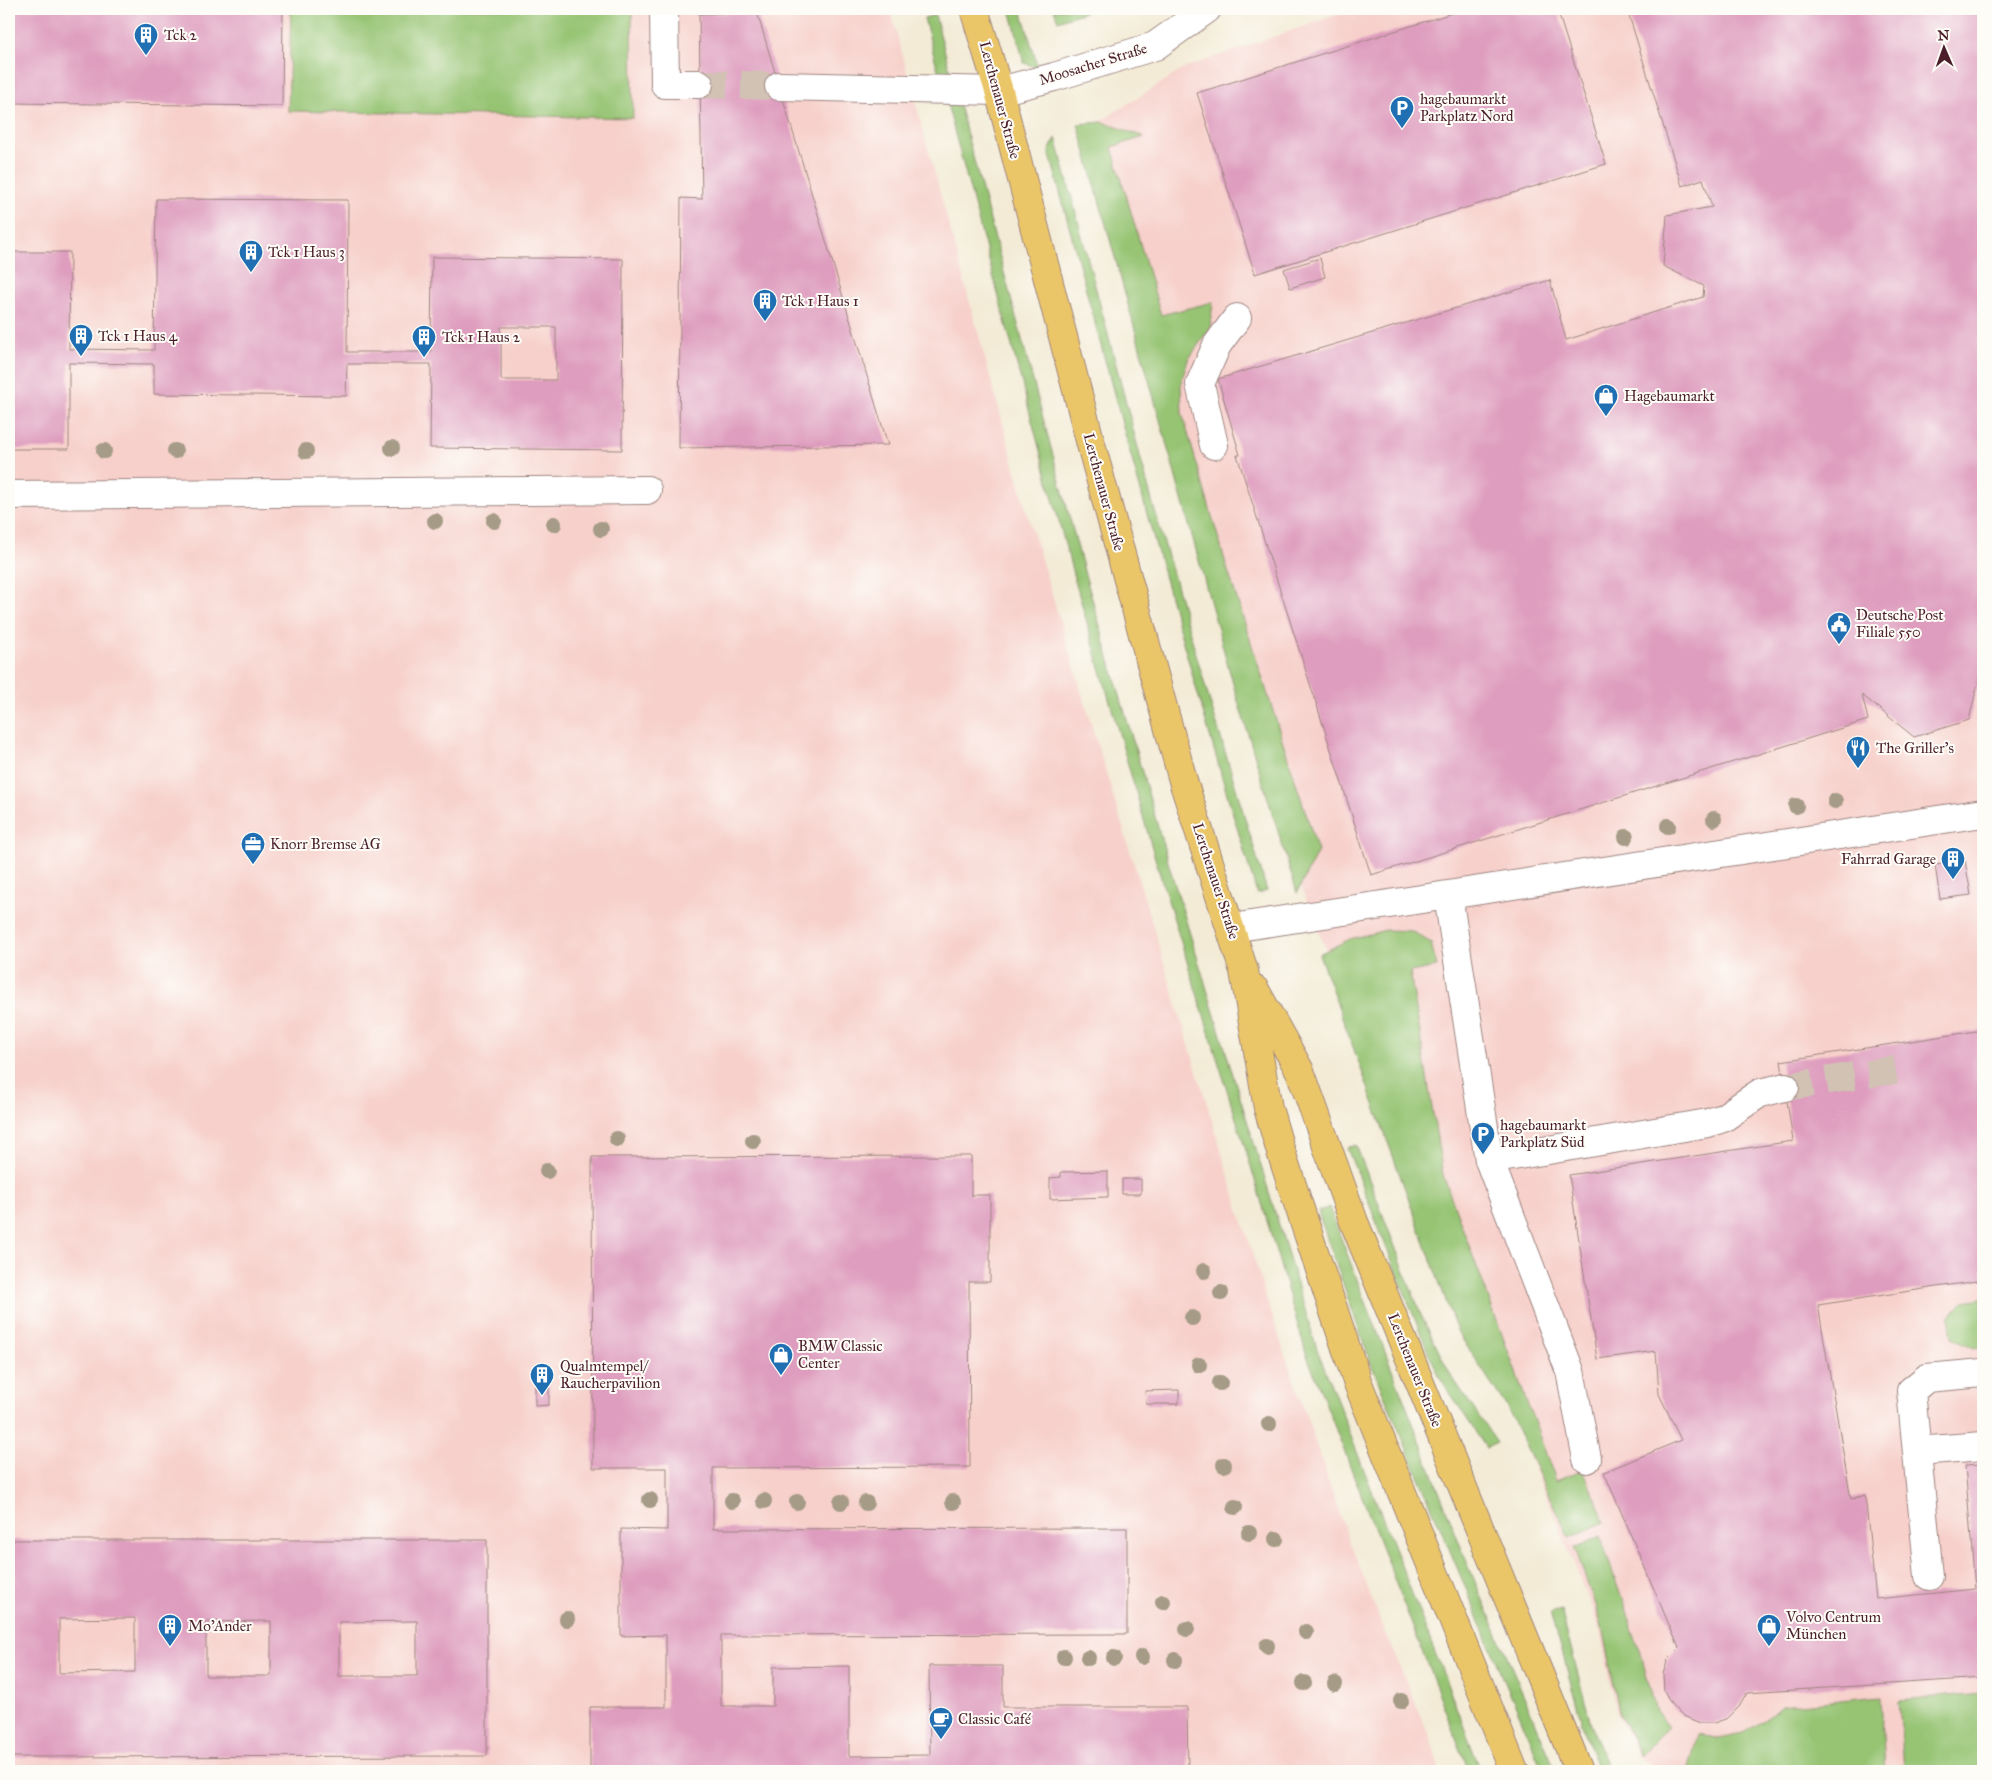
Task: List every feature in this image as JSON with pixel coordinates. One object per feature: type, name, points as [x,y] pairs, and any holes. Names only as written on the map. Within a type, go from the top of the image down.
[{"type":"main road","name":"Lerchenauer Straße","points":[[974,9],[999,91],[1093,452],[1184,784],[1232,928],[1244,972],[1268,1108],[1357,1381],[1514,1771]]},
{"type":"main road","name":"Lerchenauer Straße","points":[[1244,972],[1300,1071],[1354,1222],[1579,1771]]},
{"type":"lane","points":[[664,9],[664,84],[700,84]]},
{"type":"lane","name":"Moosacher Straße","points":[[779,86],[999,91],[1054,77],[1155,46],[1207,9]]},
{"type":"lane","points":[[1214,445],[1200,384],[1217,345],[1237,318]]},
{"type":"lane","points":[[9,495],[647,490]]},
{"type":"lane","points":[[1232,928],[1983,813]]},
{"type":"lane","points":[[1448,896],[1489,1160],[1570,1371],[1587,1459]]},
{"type":"lane","points":[[1489,1160],[1708,1123],[1723,1118],[1760,1093],[1785,1087]]},
{"type":"lane","points":[[1929,1576],[1911,1391],[1927,1378],[1983,1373]]},
{"type":"lane","points":[[1917,1451],[1983,1446]]},
{"type":"shaded area","points":[[9,9],[890,9],[1028,516],[1266,1298],[1341,1518],[1384,1631],[1429,1734],[1440,1771],[9,1771]]},
{"type":"shaded area","points":[[1354,9],[1983,9],[1983,1771],[1658,1771],[1639,1756],[1617,1712],[1598,1622],[1495,1373],[1296,874],[1086,130],[1187,67]]},
{"type":"green space","points":[[291,9],[632,9],[633,118],[288,111]]},
{"type":"green space","points":[[1010,9],[1021,9],[1038,68],[1024,63]]},
{"type":"green space","points":[[1054,9],[1093,9],[1058,21]]},
{"type":"green space","points":[[935,15],[1084,571],[1168,862],[1317,1349],[1481,1771],[1469,1771],[1306,1353],[1252,1170],[1157,865],[1073,574],[924,18]]},
{"type":"green space","points":[[1103,122],[1144,137],[1112,147],[1161,315],[1213,302],[1210,328],[1188,360],[1181,383],[1182,413],[1228,571],[1318,851],[1297,893],[1237,698],[1078,124]]},
{"type":"green space","points":[[1056,138],[1152,501],[1267,891],[1257,894],[1229,802],[1124,431],[1049,151]]},
{"type":"green space","points":[[1386,930],[1412,931],[1431,943],[1437,967],[1410,972],[1443,1175],[1556,1481],[1583,1470],[1605,1522],[1569,1538],[1508,1409],[1457,1331],[1319,954],[1350,939]]},
{"type":"green space","points":[[1356,1145],[1422,1317],[1450,1374],[1497,1443],[1486,1448],[1441,1379],[1428,1352],[1347,1148]]},
{"type":"green space","points":[[1329,1207],[1468,1565],[1556,1771],[1543,1771],[1371,1364],[1318,1212]]},
{"type":"green space","points":[[1983,1298],[1983,1348],[1974,1348],[1952,1337],[1949,1317],[1964,1301]]},
{"type":"green space","points":[[1600,1536],[1640,1651],[1656,1711],[1669,1727],[1640,1755],[1619,1711],[1601,1622],[1575,1548]]},
{"type":"green space","points":[[1561,1610],[1594,1735],[1608,1769],[1598,1770],[1579,1712],[1551,1613]]},
{"type":"green space","points":[[1983,1693],[1983,1771],[1904,1771],[1899,1700]]},
{"type":"green space","points":[[1881,1696],[1885,1771],[1688,1771],[1698,1735],[1718,1738],[1743,1733],[1765,1720],[1781,1706]]},
{"type":"building","name":"Tck 2","points":[[9,9],[283,9],[282,106],[9,103]]},
{"type":"building","name":"hagebaumarkt Parkplatz Nord","points":[[1465,9],[1557,9],[1606,164],[1255,274],[1197,93]]},
{"type":"building","name":"Hagebaumarkt","points":[[1627,9],[1983,9],[1983,662],[1969,720],[1914,737],[1862,695],[1868,720],[1371,875],[1237,455],[1240,455],[1218,379],[1550,280],[1566,340],[1703,297],[1704,286],[1663,266],[1667,215],[1712,207],[1703,179],[1682,186]]},
{"type":"building","name":"Tck 1 Haus 1","points":[[757,12],[888,445],[679,448],[681,198],[702,199],[699,14]]},
{"type":"building","points":[[156,199],[348,200],[347,352],[431,352],[432,257],[623,259],[622,450],[430,448],[431,364],[347,364],[346,396],[154,394],[154,364],[69,363],[69,449],[9,449],[9,252],[70,252],[69,349],[154,350]],"holes":[[[501,327],[556,327],[556,380],[501,380]]]},
{"type":"building","points":[[1320,258],[1325,277],[1290,288],[1284,269]]},
{"type":"building","name":"Fahrrad Garage","points":[[1965,861],[1971,895],[1940,899],[1935,865]]},
{"type":"building","points":[[1983,1030],[1983,1280],[1818,1305],[1851,1499],[1865,1495],[1876,1599],[1975,1589],[1965,1465],[1983,1464],[1983,1678],[1747,1693],[1739,1707],[1728,1718],[1714,1723],[1700,1723],[1681,1715],[1670,1703],[1664,1690],[1663,1674],[1668,1659],[1679,1648],[1604,1472],[1681,1440],[1659,1394],[1656,1351],[1597,1359],[1569,1175],[1793,1141],[1781,1061]]},
{"type":"building","points":[[971,1156],[971,1195],[990,1195],[990,1282],[969,1282],[970,1467],[713,1468],[713,1529],[1127,1528],[1127,1634],[721,1635],[721,1706],[773,1706],[773,1667],[849,1666],[849,1756],[930,1755],[929,1666],[1003,1666],[1003,1707],[1187,1707],[1188,1771],[590,1771],[590,1707],[666,1707],[666,1635],[621,1636],[621,1529],[667,1530],[667,1468],[593,1468],[592,1157]]},
{"type":"building","points":[[1108,1171],[1108,1197],[1050,1199],[1050,1178],[1061,1177],[1061,1172]]},
{"type":"building","points":[[1122,1179],[1141,1179],[1141,1194],[1122,1194]]},
{"type":"building","name":"Qualmtempel/ Raucherpavilion","points":[[535,1386],[549,1386],[549,1405],[535,1406]]},
{"type":"building","points":[[1179,1390],[1179,1404],[1146,1404],[1145,1391]]},
{"type":"building","name":"Mo'Ander","points":[[9,1540],[487,1540],[487,1756],[9,1757]],"holes":[[[135,1618],[135,1672],[59,1673],[59,1619]],[[271,1621],[271,1676],[206,1676],[206,1622]],[[417,1621],[417,1676],[339,1676],[339,1622]]]},
{"type":"tunnel","points":[[699,84],[779,86]]},
{"type":"tunnel","points":[[1785,1087],[1906,1068]]},
{"type":"place","name":"Tck 2","points":[[146,56]]},
{"type":"place","name":"hagebaumarkt Parkplatz Nord","points":[[1402,129]]},
{"type":"place","name":"Tck 1 Haus 3","points":[[251,273]]},
{"type":"place","name":"Tck 1 Haus 1","points":[[765,322]]},
{"type":"place","name":"Tck 1 Haus 4","points":[[81,357]]},
{"type":"place","name":"Tck 1 Haus 2","points":[[424,358]]},
{"type":"place","name":"Hagebaumarkt","points":[[1606,417]]},
{"type":"place","name":"Deutsche Post Filiale 550","points":[[1839,645]]},
{"type":"place","name":"The Griller's","points":[[1858,769]]},
{"type":"place","name":"Knorr Bremse AG","points":[[253,865]]},
{"type":"place","name":"Fahrrad Garage","points":[[1953,880]]},
{"type":"place","name":"hagebaumarkt Parkplatz Süd","points":[[1483,1155]]},
{"type":"place","name":"BMW Classic Center","points":[[781,1376]]},
{"type":"place","name":"Qualmtempel/ Raucherpavilion","points":[[542,1396]]},
{"type":"place","name":"Mo'Ander","points":[[170,1647]]},
{"type":"place","name":"Volvo Centrum München","points":[[1769,1647]]},
{"type":"place","name":"Classic Café","points":[[941,1740]]}]
